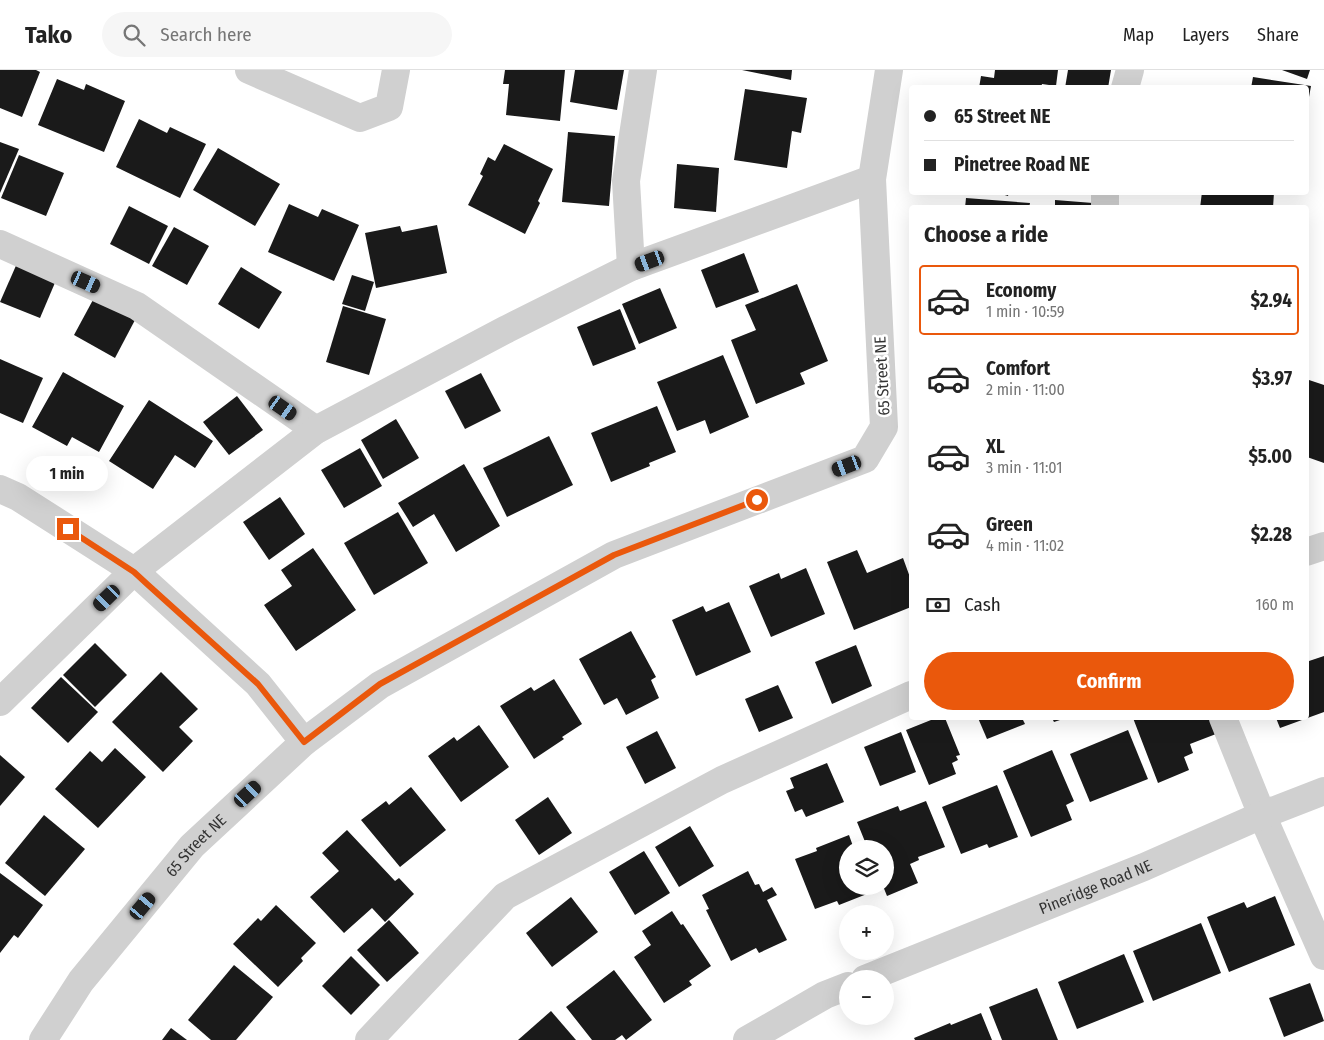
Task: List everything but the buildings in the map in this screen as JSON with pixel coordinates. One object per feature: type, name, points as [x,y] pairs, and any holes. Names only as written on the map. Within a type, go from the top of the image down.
[{"type":"street","points":[[249,70],[360,118],[389,107],[396,70]]},
{"type":"street","points":[[631,268],[626,181],[643,70]]},
{"type":"street","name":"65 Street NE","points":[[42,1040],[81,981],[192,846],[304,742],[380,684],[614,555],[865,459],[884,427],[872,179],[889,70]]},
{"type":"street","points":[[1126,85],[1130,70]]},
{"type":"street","points":[[0,702],[134,572],[316,430],[507,329],[631,268],[872,179]]},
{"type":"street","points":[[0,244],[137,306],[316,430]]},
{"type":"street","points":[[0,489],[18,497],[134,572],[258,684],[304,742]]},
{"type":"street","points":[[1309,551],[1324,546]]},
{"type":"street","points":[[369,1040],[505,896],[722,780],[909,696]]},
{"type":"street","points":[[1224,720],[1262,815],[1324,956]]},
{"type":"street","name":"Pineridge Road NE","points":[[887,970],[1144,867],[1262,815],[1324,791]]},
{"type":"street","points":[[747,1040],[825,995],[839,990]]},
{"type":"route","points":[[68,529],[134,572],[258,684],[304,742],[380,684],[614,555],[757,500]]}]
